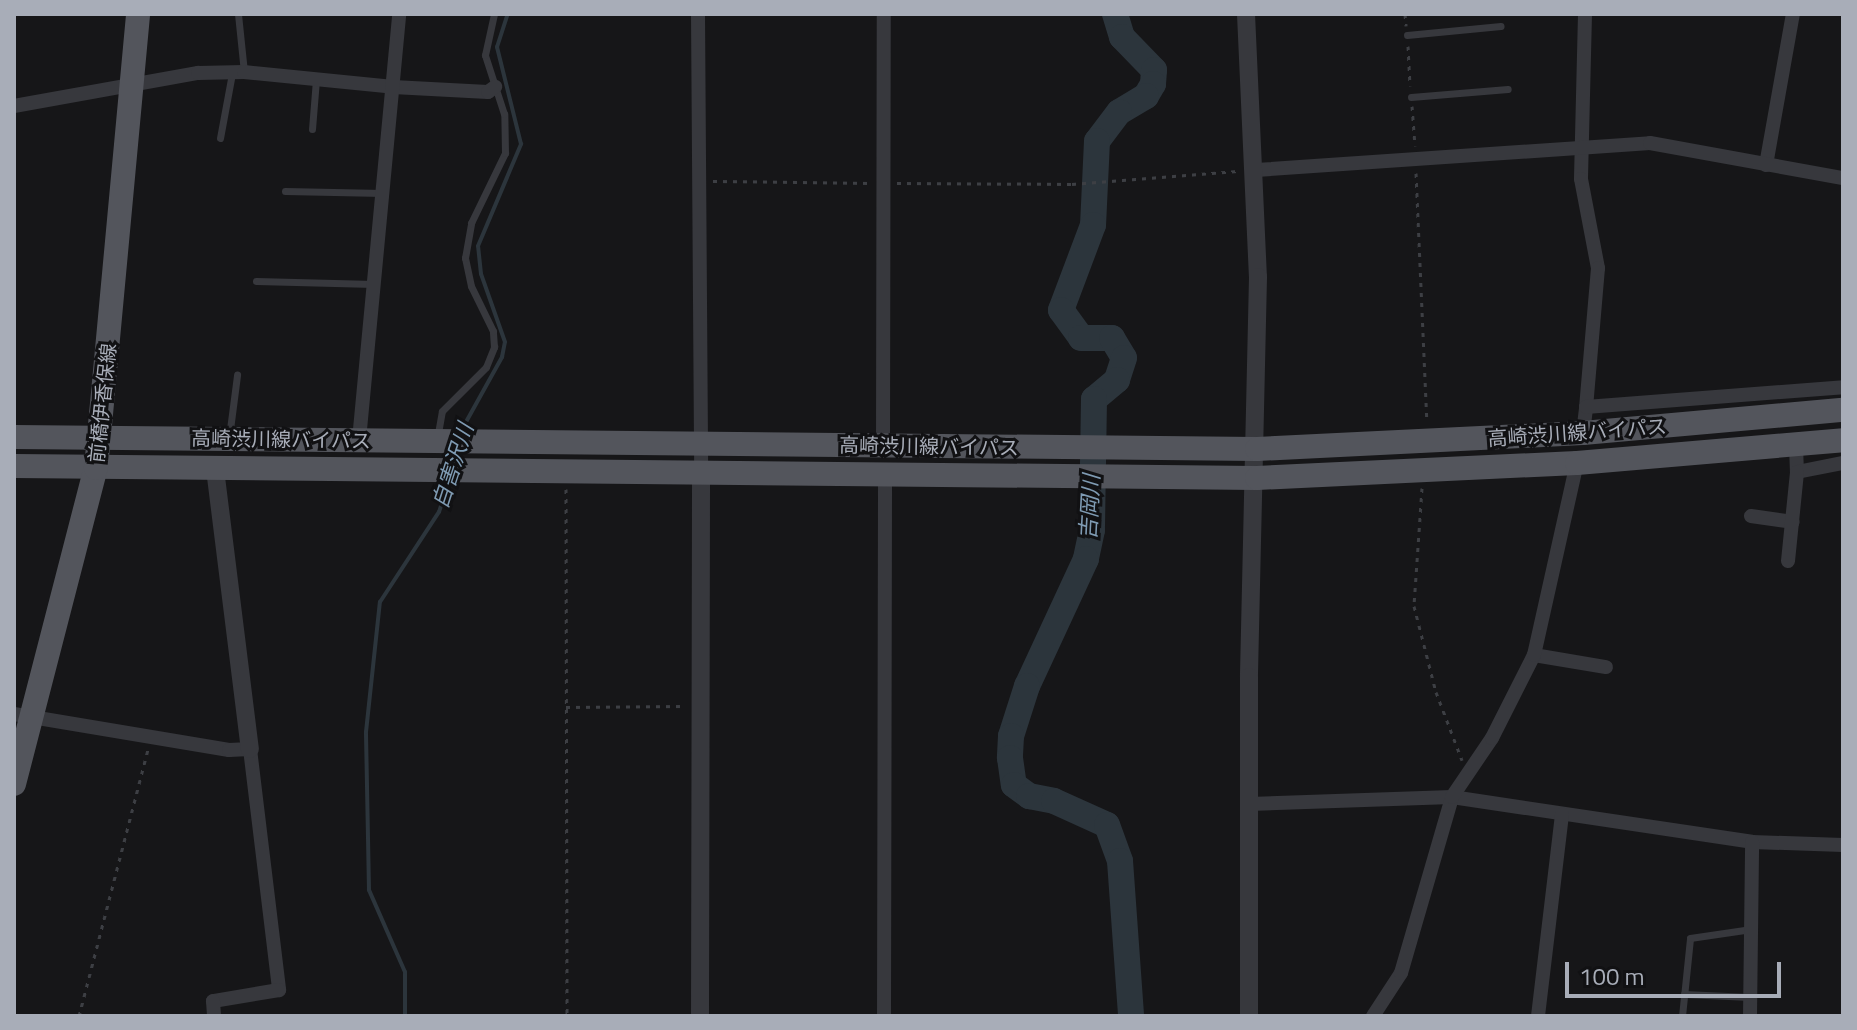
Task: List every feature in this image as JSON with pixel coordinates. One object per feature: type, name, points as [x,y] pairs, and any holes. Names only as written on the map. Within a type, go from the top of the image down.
[{"type":"main road","name":"前橋伊香保線","points":[[14,784],[23,715],[96,468],[138,14]]},
{"type":"main road","name":"高崎渋川線バイパス","points":[[14,437],[1257,449],[1583,433],[1843,410]]},
{"type":"main road","name":"高崎渋川線バイパス","points":[[14,466],[1051,479],[1257,478],[1577,463],[1843,440]]},
{"type":"street","points":[[359,440],[399,14]]},
{"type":"street","points":[[698,14],[700,1016]]},
{"type":"street","points":[[883,446],[884,14]]},
{"type":"street","points":[[1246,14],[1256,170],[1257,449],[1249,804],[1249,1016]]},
{"type":"street","points":[[1583,433],[1598,268],[1581,179],[1585,14]]},
{"type":"street","points":[[1766,165],[1793,14]]},
{"type":"street","points":[[14,106],[133,85],[238,72],[393,87],[488,92],[495,87]]},
{"type":"street","points":[[1256,170],[1416,162],[1650,143],[1843,178]]},
{"type":"street","points":[[1586,407],[1843,387]]},
{"type":"street","points":[[1788,561],[1797,472],[1796,445]]},
{"type":"street","points":[[1373,1016],[1401,973],[1452,797],[1466,771],[1492,738],[1534,655],[1550,602],[1577,463]]},
{"type":"street","points":[[1797,472],[1843,463]]},
{"type":"street","points":[[214,1016],[213,1001],[279,990],[215,469]]},
{"type":"street","points":[[884,1016],[885,477]]},
{"type":"street","points":[[1751,516],[1793,522]]},
{"type":"street","points":[[1534,655],[1606,667]]},
{"type":"street","points":[[23,715],[151,737],[250,749]]},
{"type":"street","points":[[1249,804],[1452,797],[1752,842],[1843,845]]},
{"type":"street","points":[[1538,1016],[1562,814]]},
{"type":"street","points":[[1750,1016],[1752,842]]},
{"type":"lane","points":[[220,138],[238,72],[238,14]]},
{"type":"lane","points":[[442,441],[442,411],[486,367],[494,347],[493,331],[471,286],[465,258],[471,223],[505,153],[504,114],[485,55],[494,14]]},
{"type":"lane","points":[[1407,35],[1501,26]]},
{"type":"lane","points":[[312,129],[316,79]]},
{"type":"lane","points":[[1411,97],[1508,89]]},
{"type":"lane","points":[[285,191],[383,193]]},
{"type":"lane","points":[[256,281],[374,284]]},
{"type":"lane","points":[[229,439],[237,375]]},
{"type":"lane","points":[[1682,1016],[1690,938],[1751,929]]},
{"type":"lane","points":[[1684,994],[1750,997]]},
{"type":"path","points":[[1416,162],[1428,443]]},
{"type":"path","points":[[1072,184],[1256,170]]},
{"type":"path","points":[[1424,471],[1414,606],[1436,692],[1466,771]]},
{"type":"path","points":[[566,474],[567,1016]]},
{"type":"path","points":[[566,707],[701,706]]},
{"type":"path","points":[[79,1016],[151,737]]},
{"type":"waterway","name":"自害沢川","points":[[461,431],[502,357],[505,342],[481,274],[478,246],[521,144],[497,47],[508,14]]},
{"type":"waterway","name":"吉岡川","points":[[1115,14],[1122,37],[1154,70],[1153,84],[1146,96],[1119,112],[1097,141],[1093,225],[1061,310],[1081,338],[1112,338],[1124,358],[1117,380],[1094,399],[1092,530],[1086,559],[1027,686],[1011,736],[1010,758],[1014,785],[1029,796],[1054,801],[1107,825],[1120,861],[1131,1016]]},
{"type":"waterway","name":"自害沢川","points":[[405,1016],[405,972],[369,890],[366,732],[380,602],[439,512],[450,479]]}]
